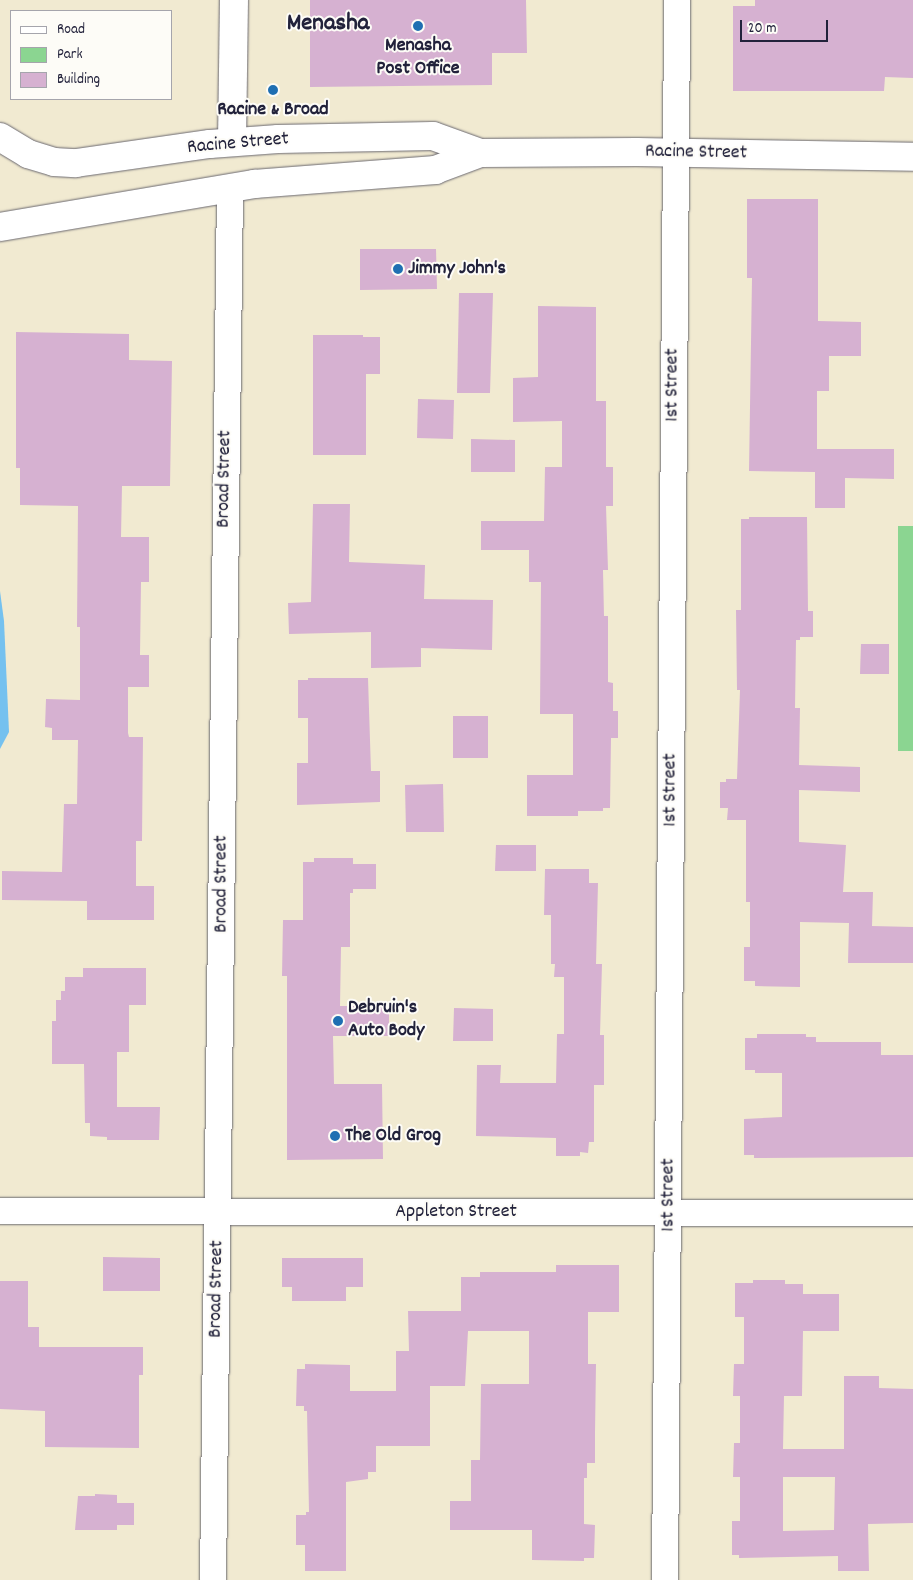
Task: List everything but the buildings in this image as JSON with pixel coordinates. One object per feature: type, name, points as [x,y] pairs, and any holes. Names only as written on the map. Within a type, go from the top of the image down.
[{"type":"main road","points":[[232,142],[234,0]]},
{"type":"main road","name":"Racine Street","points":[[0,137],[28,154],[54,162],[76,163],[232,142],[433,136],[480,153],[675,153],[913,157]]},
{"type":"main road","name":"Racine Street","points":[[0,227],[230,188],[435,170],[480,153]]},
{"type":"street","name":"1st Street","points":[[665,1580],[677,0]]},
{"type":"street","name":"Broad Street","points":[[213,1580],[230,188]]},
{"type":"street","name":"Appleton Street","points":[[0,1211],[913,1213]]},
{"type":"green space","points":[[898,526],[913,526],[913,751],[898,751]]},
{"type":"water","points":[[0,591],[4,621],[9,732],[0,749]]},
{"type":"place","name":"Menasha Post Office","points":[[418,26]]},
{"type":"place","name":"Racine & Broad","points":[[273,90]]},
{"type":"place","name":"Jimmy John's","points":[[398,269]]},
{"type":"place","name":"Debruin's Auto Body","points":[[338,1021]]},
{"type":"place","name":"The Old Grog","points":[[335,1136]]},
{"type":"district","name":"Menasha","points":[[328,24]]}]
